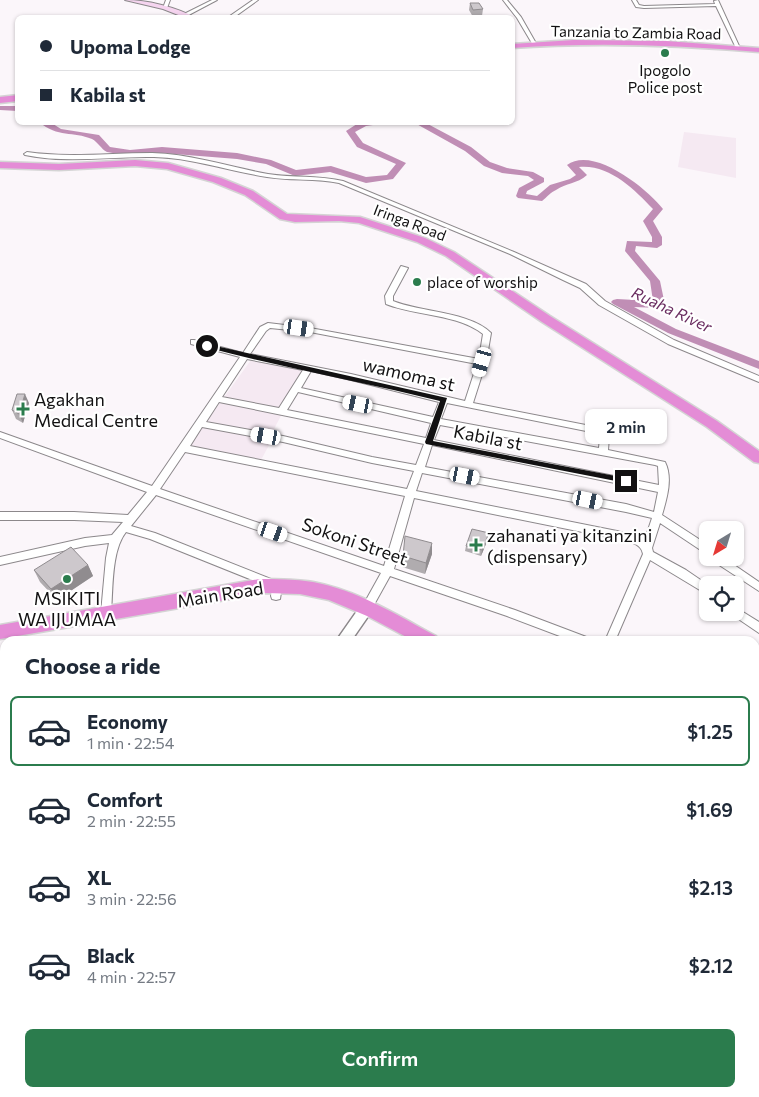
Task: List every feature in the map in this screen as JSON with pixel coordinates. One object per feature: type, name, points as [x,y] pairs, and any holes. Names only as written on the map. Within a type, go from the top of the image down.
[{"type":"highway","name":"Tanzania to Zambia Road","points":[[515,46],[652,43],[759,50]]},
{"type":"highway","points":[[0,100],[15,98]]},
{"type":"highway","name":"Iringa Road","points":[[0,165],[58,167],[134,164],[173,167],[249,192],[284,217],[295,219],[339,218],[360,220],[421,240],[450,254],[546,319],[719,428],[759,458]]},
{"type":"highway","name":"Main Road","points":[[0,632],[260,586],[277,591]]},
{"type":"highway","points":[[23,636],[277,591],[364,612],[419,636]]},
{"type":"highway","points":[[364,612],[405,636]]},
{"type":"main road","points":[[128,0],[165,8],[179,15]]},
{"type":"street","points":[[165,8],[168,0]]},
{"type":"street","points":[[183,15],[215,0]]},
{"type":"street","points":[[234,15],[256,0]]},
{"type":"street","points":[[505,0],[535,44]]},
{"type":"street","points":[[634,0],[641,7],[674,7],[717,3],[738,48]]},
{"type":"street","points":[[669,0],[674,7]]},
{"type":"street","points":[[191,4],[198,7]]},
{"type":"street","points":[[26,154],[70,159],[165,156],[223,164],[268,175],[326,179],[341,182],[559,274],[583,286],[602,303],[671,342],[759,379]]},
{"type":"street","points":[[404,268],[389,296],[389,302],[482,328],[487,333],[488,338],[482,362],[468,404]]},
{"type":"street","points":[[106,613],[111,558],[115,539],[154,490],[183,449],[263,329],[273,325],[310,330],[482,362]]},
{"type":"street","name":"wamoma st","points":[[194,342],[246,356],[351,377],[444,400],[598,430],[604,433],[604,452]]},
{"type":"street","points":[[281,412],[308,369]]},
{"type":"street","points":[[295,389],[436,421],[662,464],[665,474],[663,489],[647,551],[612,636]]},
{"type":"street","name":"Kabila st","points":[[218,399],[663,489]]},
{"type":"street","points":[[347,636],[364,612],[388,571],[410,493],[444,400]]},
{"type":"street","points":[[200,424],[588,500],[657,516],[699,545]]},
{"type":"street","name":"Sokoni Street","points":[[0,435],[220,514],[512,613],[572,636]]},
{"type":"street","points":[[183,449],[232,456],[617,535],[641,542],[647,551],[699,585]]},
{"type":"street","points":[[0,516],[74,516],[130,519]]},
{"type":"street","points":[[123,528],[152,536],[277,591]]},
{"type":"street","points":[[0,561],[85,542],[115,539]]},
{"type":"street","points":[[729,566],[759,587]]},
{"type":"street","points":[[744,617],[759,628]]},
{"type":"shaded area","points":[[684,132],[736,138],[736,178],[678,167]]},
{"type":"shaded area","points":[[251,360],[304,371],[271,435],[274,436],[261,460],[189,446]]},
{"type":"building","points":[[470,3],[479,3],[483,9],[473,10]]},
{"type":"building","points":[[17,394],[25,394],[19,414],[12,410]]},
{"type":"building","name":"zahanati ya kitanzini (dispensary)","points":[[472,529],[489,533],[482,550],[466,546]]},
{"type":"building","points":[[405,536],[432,543],[426,563],[403,556]]},
{"type":"building","points":[[71,547],[88,565],[51,589],[34,570]]},
{"type":"waterway","name":"Ruaha River","points":[[0,108],[15,109]]},
{"type":"waterway","name":"Ruaha River","points":[[48,125],[59,131],[96,137],[107,149],[130,153],[162,150],[237,156],[268,162],[295,173],[331,169],[366,180],[390,177],[401,163],[360,145],[350,131],[362,125]]},
{"type":"waterway","name":"Ruaha River","points":[[423,125],[468,149],[487,164],[505,171],[530,174],[541,180],[522,190],[521,196],[539,199],[553,187],[573,181],[582,175],[572,165],[596,165],[620,175],[658,209],[648,221],[657,237],[657,245],[631,243],[630,251],[655,281],[659,305],[617,302],[672,331],[759,365]]},
{"type":"place","name":"Ipogolo Police post","points":[[665,53]]},
{"type":"place","name":"place of worship","points":[[417,282]]},
{"type":"place","name":"Agakhan Medical Centre","points":[[23,409]]},
{"type":"place","name":"zahanati ya kitanzini (dispensary)","points":[[476,545]]},
{"type":"place","name":"MSIKITI WA IJUMAA","points":[[67,579]]},
{"type":"route","points":[[207,346],[246,356],[351,377],[444,400],[429,442],[626,481]]}]
